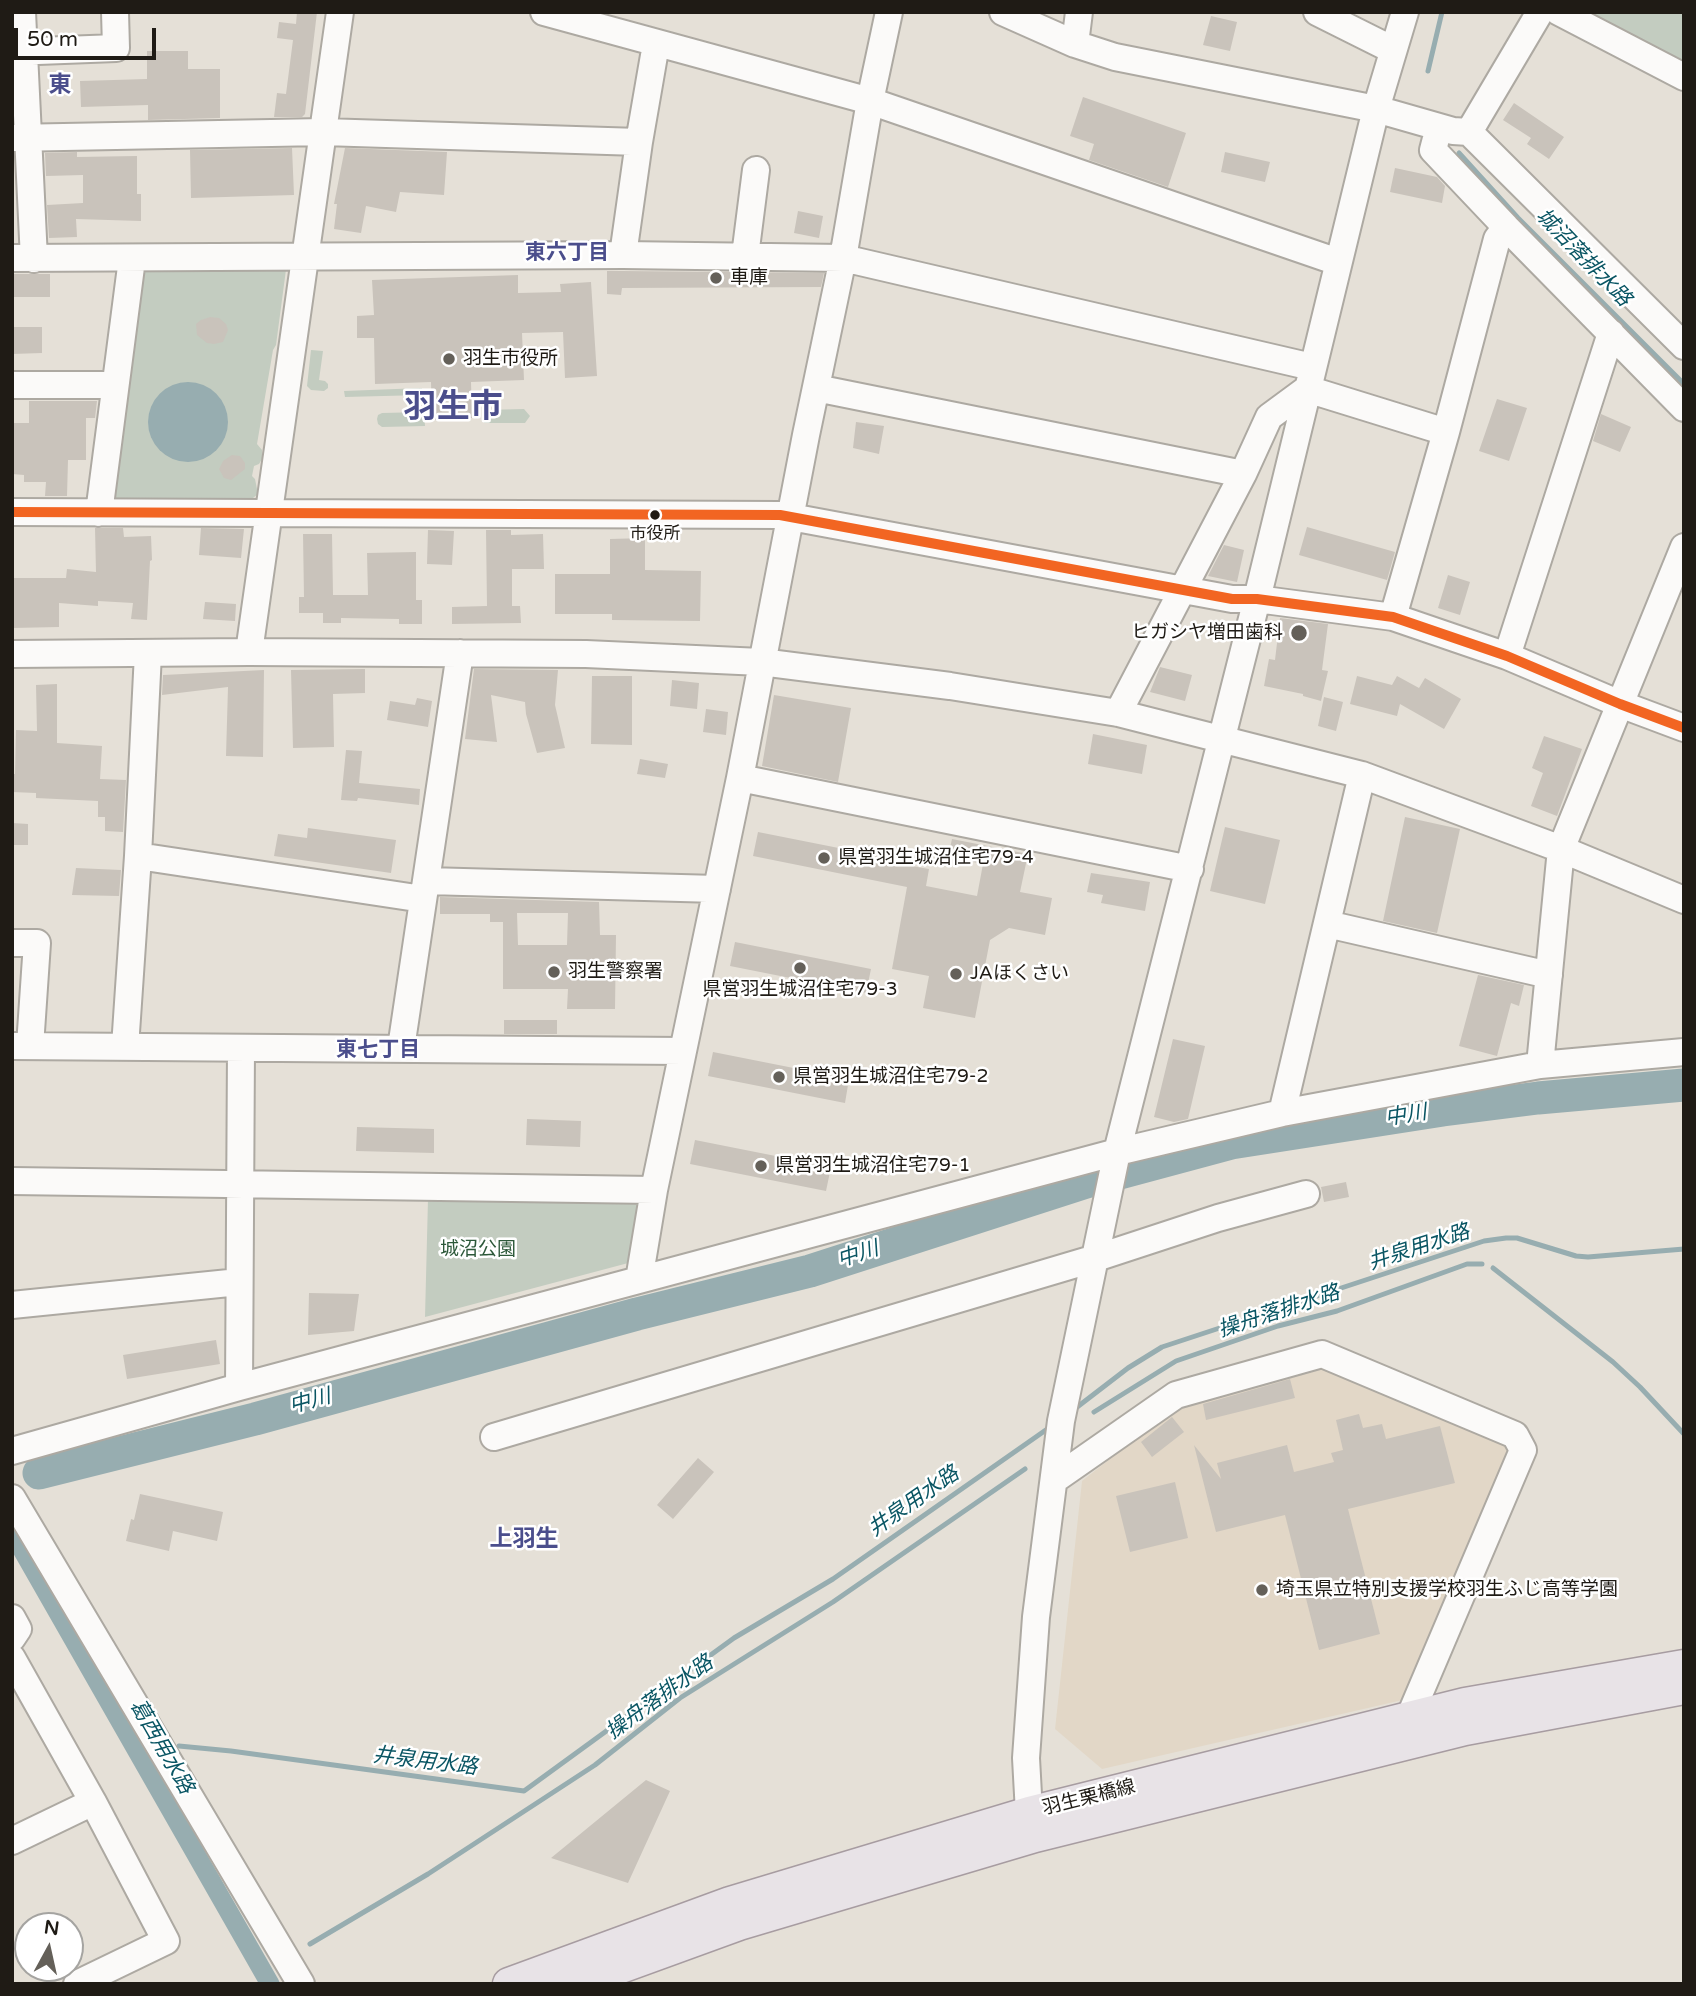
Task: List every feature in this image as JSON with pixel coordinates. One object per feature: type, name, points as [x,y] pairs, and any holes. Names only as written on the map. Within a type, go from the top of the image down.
[{"type":"main road","name":"羽生栗橋線","points":[[509,1984],[730,1903],[1032,1824],[1409,1718],[1465,1704],[1684,1665]]},
{"type":"main road","name":"羽生栗橋線","points":[[574,1984],[738,1924],[1032,1824],[1465,1729],[1684,1688]]},
{"type":"street","points":[[22,12],[18,51],[23,259],[623,256],[844,258],[1309,378],[1446,432]]},
{"type":"street","points":[[18,51],[116,48],[115,12]]},
{"type":"street","points":[[249,652],[340,12]]},
{"type":"street","points":[[544,12],[870,101],[1338,262]]},
{"type":"street","points":[[639,1280],[654,1190],[844,258],[870,101],[889,12]]},
{"type":"street","points":[[1003,12],[1075,44],[1115,57],[1376,109],[1453,131],[1469,132],[1684,346]]},
{"type":"street","points":[[1075,44],[1079,12]]},
{"type":"street","points":[[1317,12],[1393,50]]},
{"type":"street","points":[[1032,1824],[1026,1758],[1036,1617],[1061,1421],[1117,1152],[1258,599],[1309,378],[1376,109],[1405,12]]},
{"type":"street","points":[[1469,132],[1539,12]]},
{"type":"street","points":[[1559,12],[1684,77]]},
{"type":"street","points":[[623,256],[656,44]]},
{"type":"street","points":[[1438,127],[1433,150],[1684,408]]},
{"type":"street","points":[[20,137],[323,132],[639,142]]},
{"type":"street","points":[[745,256],[756,170]]},
{"type":"street","points":[[1393,617],[1497,239],[1506,227]]},
{"type":"street","points":[[99,513],[132,259]]},
{"type":"street","points":[[1507,656],[1611,333]]},
{"type":"street","points":[[1118,713],[1243,474],[1269,417],[1309,378]]},
{"type":"street","points":[[12,385],[115,385]]},
{"type":"street","points":[[816,388],[1243,474]]},
{"type":"street","points":[[12,512],[790,516],[1232,598],[1393,617],[1507,656],[1684,728]]},
{"type":"street","points":[[1540,1065],[1561,849],[1684,547]]},
{"type":"street","points":[[125,1047],[148,653]]},
{"type":"street","points":[[401,1048],[460,653]]},
{"type":"street","points":[[12,654],[598,654],[761,662],[950,686],[1118,713],[1362,775],[1561,849],[1684,900]]},
{"type":"street","points":[[1282,1113],[1362,775]]},
{"type":"street","points":[[740,778],[1190,869]]},
{"type":"street","points":[[138,856],[425,890],[717,889]]},
{"type":"street","points":[[1327,924],[1549,975]]},
{"type":"street","points":[[12,943],[37,943],[21,1046],[683,1051]]},
{"type":"street","points":[[239,1387],[241,1049]]},
{"type":"street","points":[[12,1451],[239,1387],[1117,1152],[1282,1113],[1540,1065],[1684,1052]]},
{"type":"street","points":[[12,1181],[654,1190]]},
{"type":"street","points":[[494,1437],[1096,1258],[1218,1218],[1306,1194]]},
{"type":"street","points":[[12,1305],[239,1282]]},
{"type":"street","points":[[1054,1480],[1176,1395],[1322,1354],[1515,1435],[1523,1450],[1409,1718]]},
{"type":"street","points":[[15,1511],[301,1984]]},
{"type":"street","points":[[12,1618],[18,1629],[12,1638]]},
{"type":"street","points":[[12,1658],[93,1802],[166,1941],[77,1984]]},
{"type":"street","points":[[12,1841],[93,1802]]},
{"type":"shaded area","name":"埼玉県立特別支援学校羽生ふじ高等学園","points":[[1325,1363],[1512,1442],[1516,1450],[1407,1699],[1102,1769],[1055,1729],[1082,1481],[1183,1401]]},
{"type":"green space","points":[[1580,12],[1684,12],[1684,67]]},
{"type":"green space","points":[[287,262],[276,345],[257,444],[262,450],[262,459],[254,466],[252,476],[258,494],[248,502],[111,499],[136,267]]},
{"type":"green space","points":[[311,350],[323,351],[319,380],[328,384],[324,391],[311,390],[307,386]]},
{"type":"green space","points":[[422,388],[422,395],[345,397],[344,391]]},
{"type":"green space","points":[[524,409],[530,416],[525,423],[484,423],[483,410]]},
{"type":"green space","points":[[424,412],[425,426],[382,427],[378,424],[378,415],[382,413]]},
{"type":"green space","name":"城沼公園","points":[[428,1199],[641,1201],[632,1262],[425,1317]]},
{"type":"water","points":[[188,382],[203,385],[216,394],[225,407],[228,422],[225,437],[216,450],[203,459],[188,462],[173,459],[160,450],[151,437],[148,422],[151,407],[160,394],[173,385]]},
{"type":"building","points":[[297,12],[317,12],[305,114],[302,117],[274,117],[277,93],[286,94],[293,40],[277,38],[279,22],[296,24]]},
{"type":"building","points":[[1211,16],[1237,22],[1230,51],[1203,45]]},
{"type":"building","points":[[147,51],[188,51],[188,69],[220,69],[220,118],[148,120],[148,105],[81,107],[80,81],[147,79]]},
{"type":"building","points":[[1083,97],[1186,133],[1168,187],[1089,160],[1094,144],[1070,136]]},
{"type":"building","points":[[1514,103],[1564,137],[1549,159],[1527,144],[1531,138],[1503,120]]},
{"type":"building","points":[[292,148],[294,195],[191,198],[190,150]]},
{"type":"building","points":[[345,148],[447,152],[444,195],[400,192],[396,212],[366,206],[361,233],[334,229],[337,204],[334,204]]},
{"type":"building","points":[[77,152],[77,157],[137,156],[137,194],[141,194],[141,221],[76,219],[77,237],[49,238],[47,205],[83,203],[83,175],[46,176],[45,153]]},
{"type":"building","points":[[1225,152],[1270,162],[1265,182],[1221,172]]},
{"type":"building","points":[[1395,168],[1437,177],[1445,186],[1442,203],[1390,192]]},
{"type":"building","points":[[798,211],[823,216],[819,238],[794,233]]},
{"type":"building","name":"車庫","points":[[607,271],[824,273],[821,287],[622,288],[621,295],[607,294]]},
{"type":"building","points":[[12,274],[50,274],[50,297],[12,297]]},
{"type":"building","name":"羽生市役所","points":[[518,275],[518,293],[561,292],[560,284],[591,282],[597,376],[565,378],[563,332],[522,333],[524,380],[471,382],[472,418],[432,420],[431,382],[375,384],[374,338],[357,338],[357,316],[374,315],[372,280]]},
{"type":"building","points":[[210,317],[219,318],[226,324],[228,330],[223,342],[207,343],[197,335],[196,324]]},
{"type":"building","points":[[12,327],[42,327],[42,353],[12,354]]},
{"type":"building","points":[[1497,399],[1527,408],[1509,461],[1479,451]]},
{"type":"building","points":[[29,401],[97,401],[95,418],[86,418],[86,460],[68,460],[67,496],[45,496],[46,482],[24,482],[24,475],[12,474],[12,429],[14,423],[29,423]]},
{"type":"building","points":[[1601,414],[1631,427],[1620,452],[1593,441]]},
{"type":"building","points":[[856,422],[884,426],[879,454],[853,448]]},
{"type":"building","points":[[232,455],[240,456],[245,463],[245,469],[231,480],[224,478],[219,469],[223,461]]},
{"type":"building","points":[[1307,527],[1395,552],[1387,580],[1299,555]]},
{"type":"building","points":[[95,528],[123,528],[124,537],[151,536],[152,560],[147,620],[131,619],[133,603],[98,601],[98,606],[59,603],[59,627],[12,628],[12,578],[66,578],[67,569],[96,572]]},
{"type":"building","points":[[201,528],[244,529],[241,558],[199,555]]},
{"type":"building","points":[[428,530],[454,531],[452,565],[427,564]]},
{"type":"building","points":[[486,530],[511,530],[511,535],[543,534],[544,569],[512,569],[512,606],[520,606],[521,623],[452,624],[452,607],[487,606]]},
{"type":"building","points":[[303,534],[332,534],[333,595],[368,595],[367,553],[416,552],[416,600],[422,600],[422,624],[399,624],[399,619],[341,618],[341,623],[323,623],[323,613],[299,613],[299,597],[304,597]]},
{"type":"building","points":[[645,538],[645,570],[701,571],[700,621],[612,620],[612,614],[555,614],[555,574],[610,574],[610,539]]},
{"type":"building","points":[[1224,545],[1244,550],[1237,582],[1208,576]]},
{"type":"building","points":[[1448,575],[1470,582],[1460,615],[1438,608]]},
{"type":"building","points":[[205,602],[236,604],[235,621],[203,619]]},
{"type":"building","points":[[1280,618],[1328,624],[1322,670],[1328,671],[1321,701],[1303,694],[1264,686],[1269,659],[1275,660]]},
{"type":"building","points":[[1160,667],[1192,675],[1185,701],[1150,692]]},
{"type":"building","points":[[365,669],[365,693],[333,694],[334,747],[293,748],[291,670]]},
{"type":"building","points":[[474,669],[558,670],[555,705],[565,748],[537,753],[525,702],[491,695],[497,742],[465,739]]},
{"type":"building","points":[[264,670],[263,757],[226,756],[228,687],[162,695],[163,675]]},
{"type":"building","points":[[592,676],[632,676],[632,745],[591,744]]},
{"type":"building","points":[[1357,676],[1392,685],[1397,676],[1419,688],[1425,678],[1461,699],[1444,729],[1400,704],[1397,716],[1350,704]]},
{"type":"building","points":[[672,680],[699,683],[697,709],[670,706]]},
{"type":"building","points":[[57,684],[57,743],[102,746],[100,779],[126,780],[123,832],[105,831],[105,817],[98,817],[98,801],[36,798],[36,793],[12,792],[16,730],[37,731],[36,685]]},
{"type":"building","points":[[774,695],[851,708],[838,782],[762,766]]},
{"type":"building","points":[[1324,697],[1343,702],[1336,731],[1318,726]]},
{"type":"building","points":[[417,698],[432,701],[428,727],[387,720],[390,701],[415,705]]},
{"type":"building","points":[[706,709],[728,712],[726,735],[703,732]]},
{"type":"building","points":[[1093,734],[1147,745],[1142,774],[1088,764]]},
{"type":"building","points":[[1544,736],[1582,749],[1557,816],[1531,806],[1543,773],[1532,768]]},
{"type":"building","points":[[346,750],[362,751],[359,783],[420,789],[419,805],[358,798],[357,801],[341,800]]},
{"type":"building","points":[[640,759],[668,764],[665,778],[637,774]]},
{"type":"building","points":[[1405,817],[1460,829],[1437,933],[1383,921]]},
{"type":"building","points":[[12,823],[28,824],[28,845],[12,845]]},
{"type":"building","points":[[1225,827],[1280,840],[1265,904],[1210,891]]},
{"type":"building","points":[[308,828],[396,840],[391,873],[274,856],[278,834],[307,838]]},
{"type":"building","points":[[758,832],[894,859],[894,863],[929,869],[926,886],[977,896],[983,864],[948,857],[952,839],[1028,854],[1020,892],[1052,898],[1045,935],[1009,928],[990,940],[975,1018],[923,1008],[929,976],[892,969],[907,887],[753,856]]},
{"type":"building","points":[[76,868],[121,870],[119,896],[72,895]]},
{"type":"building","points":[[1091,873],[1150,882],[1145,911],[1101,903],[1103,895],[1087,892]]},
{"type":"building","points":[[440,897],[599,902],[600,935],[616,935],[615,1009],[567,1009],[568,989],[503,989],[503,922],[490,922],[490,914],[440,914]],"holes":[[[517,913],[568,913],[567,945],[518,945]]]},
{"type":"building","name":"県営羽生城沼住宅79-3","points":[[735,942],[871,969],[866,993],[730,966]]},
{"type":"building","points":[[1478,975],[1524,985],[1519,1006],[1511,1003],[1497,1056],[1459,1046]]},
{"type":"building","points":[[504,1020],[557,1020],[557,1034],[504,1034]]},
{"type":"building","points":[[1173,1039],[1205,1046],[1188,1119],[1174,1122],[1154,1117]]},
{"type":"building","name":"県営羽生城沼住宅79-2","points":[[713,1052],[849,1079],[845,1103],[708,1076]]},
{"type":"building","points":[[527,1119],[581,1121],[580,1147],[526,1145]]},
{"type":"building","points":[[357,1127],[434,1129],[434,1153],[356,1151]]},
{"type":"building","name":"県営羽生城沼住宅79-1","points":[[695,1140],[831,1167],[826,1191],[690,1164]]},
{"type":"building","points":[[1346,1182],[1349,1197],[1324,1202],[1321,1187]]},
{"type":"building","points":[[309,1293],[359,1294],[354,1331],[308,1335]]},
{"type":"building","points":[[216,1340],[220,1364],[127,1379],[123,1355]]},
{"type":"building","points":[[1290,1379],[1295,1398],[1206,1420],[1203,1404]]},
{"type":"building","points":[[1359,1414],[1363,1428],[1382,1424],[1386,1439],[1440,1426],[1455,1483],[1348,1509],[1380,1634],[1319,1650],[1285,1515],[1216,1532],[1194,1445],[1221,1479],[1217,1463],[1287,1445],[1294,1472],[1334,1462],[1331,1453],[1343,1450],[1336,1420]]},
{"type":"building","points":[[1172,1417],[1184,1432],[1152,1457],[1141,1442]]},
{"type":"building","points":[[698,1458],[714,1472],[673,1519],[657,1505]]},
{"type":"building","points":[[1175,1482],[1188,1538],[1130,1552],[1116,1496]]},
{"type":"building","points":[[140,1494],[223,1512],[217,1541],[173,1531],[169,1551],[126,1541]]},
{"type":"building","points":[[646,1780],[670,1791],[628,1883],[551,1858]]},
{"type":"waterway","name":"城沼落排水路","points":[[1428,71],[1442,12]]},
{"type":"waterway","name":"城沼落排水路","points":[[1459,153],[1518,218],[1684,384]]},
{"type":"waterway","name":"中川","points":[[39,1473],[255,1419],[637,1314],[810,1271],[1086,1182],[1231,1143],[1443,1110],[1538,1098],[1684,1085]]},
{"type":"waterway","name":"井泉用水路","points":[[1072,1411],[1128,1368],[1162,1347],[1484,1241],[1517,1238],[1576,1256],[1588,1257],[1684,1249]]},
{"type":"waterway","name":"操舟落排水路","points":[[1094,1412],[1176,1361],[1278,1326],[1337,1311],[1467,1264],[1482,1264]]},
{"type":"waterway","name":"操舟落排水路","points":[[1493,1268],[1613,1362],[1684,1434]]},
{"type":"waterway","name":"井泉用水路","points":[[179,1746],[524,1791],[734,1638],[833,1579],[1053,1425]]},
{"type":"waterway","name":"操舟落排水路","points":[[310,1944],[428,1874],[595,1765],[680,1698],[833,1602],[1025,1469]]},
{"type":"waterway","name":"葛西用水路","points":[[12,1532],[270,1984]]},
{"type":"transit line","points":[[12,512],[780,515],[1232,599],[1257,599],[1393,617],[1507,656],[1684,728]]},
{"type":"place","name":"車庫","points":[[716,278]]},
{"type":"place","name":"羽生市役所","points":[[449,359]]},
{"type":"place","name":"市役所","points":[[655,515]]},
{"type":"place","name":"ヒガシヤ増田歯科","points":[[1299,633]]},
{"type":"place","name":"県営羽生城沼住宅79-4","points":[[824,858]]},
{"type":"place","name":"県営羽生城沼住宅79-3","points":[[800,968]]},
{"type":"place","name":"羽生警察署","points":[[554,972]]},
{"type":"place","name":"JAほくさい","points":[[956,974]]},
{"type":"place","name":"県営羽生城沼住宅79-2","points":[[779,1077]]},
{"type":"place","name":"県営羽生城沼住宅79-1","points":[[761,1166]]},
{"type":"place","name":"埼玉県立特別支援学校羽生ふじ高等学園","points":[[1262,1590]]},
{"type":"district","name":"東","points":[[60,86]]},
{"type":"district","name":"東六丁目","points":[[567,253]]},
{"type":"district","name":"羽生市","points":[[453,408]]},
{"type":"district","name":"東七丁目","points":[[378,1050]]},
{"type":"district","name":"上羽生","points":[[524,1540]]}]
